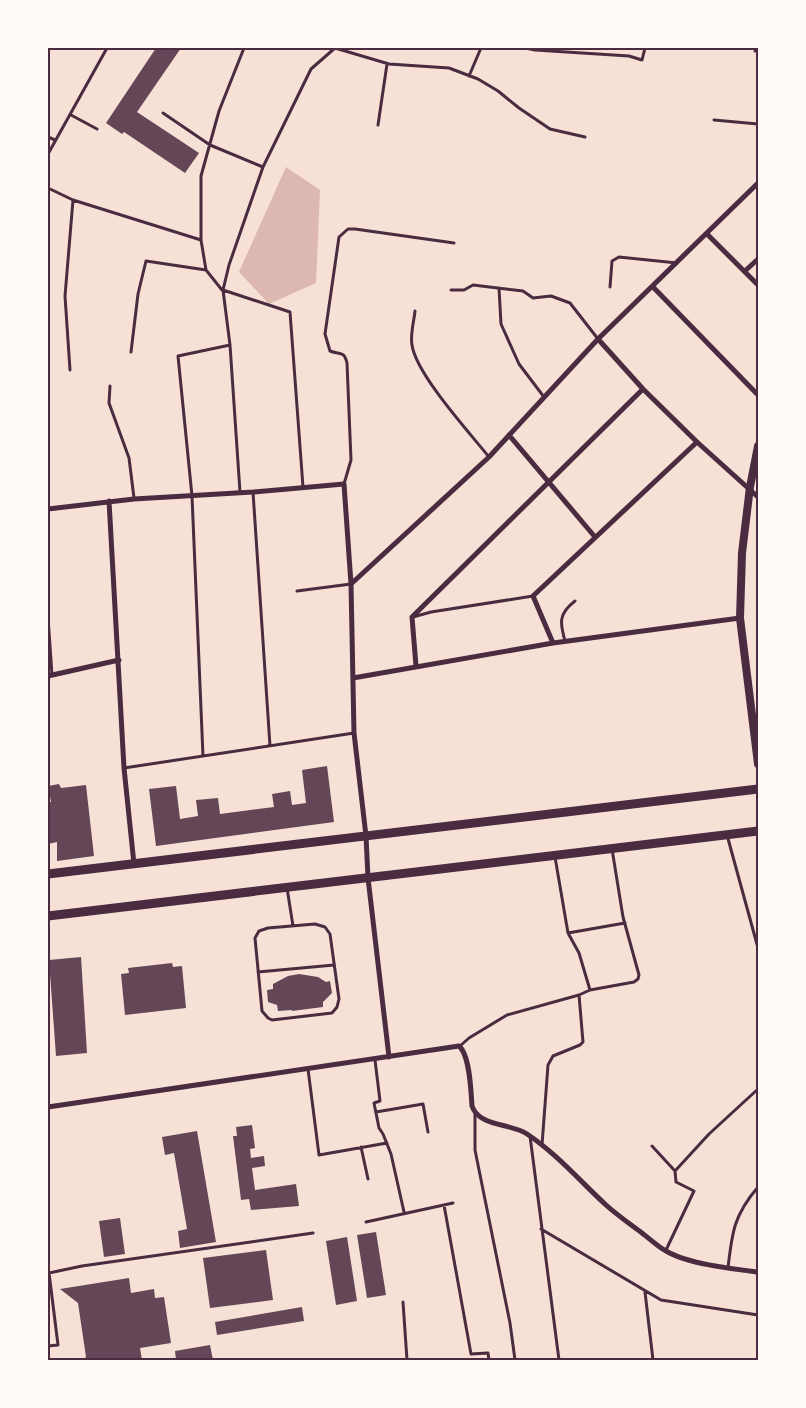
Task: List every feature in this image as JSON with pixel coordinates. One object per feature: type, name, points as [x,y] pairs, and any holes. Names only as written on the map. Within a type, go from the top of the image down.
[{"type":"main road","points":[[48,874],[758,789]]},
{"type":"main road","points":[[48,916],[287,885],[368,878],[758,831]]},
{"type":"street","points":[[352,584],[489,456],[598,339],[758,184]]},
{"type":"street","points":[[707,234],[758,285]]},
{"type":"street","points":[[745,271],[758,259]]},
{"type":"street","points":[[653,286],[758,395]]},
{"type":"street","points":[[598,339],[643,389],[698,442],[750,487],[758,497]]},
{"type":"street","points":[[416,666],[412,617],[643,389]]},
{"type":"street","points":[[509,435],[595,537]]},
{"type":"street","points":[[553,643],[533,596],[698,442]]},
{"type":"street","points":[[758,446],[750,487],[742,553],[740,618],[758,764]]},
{"type":"street","points":[[48,508],[109,501],[344,484],[352,584],[354,733],[366,836],[368,878],[389,1057]]},
{"type":"street","points":[[109,501],[124,768],[134,864]]},
{"type":"street","points":[[353,678],[565,641],[740,618]]},
{"type":"street","points":[[50,676],[119,660]]},
{"type":"street","points":[[48,1107],[459,1046],[464,1050],[472,1106],[475,1113],[482,1119],[523,1131],[530,1135],[563,1163],[608,1207],[666,1251],[679,1257],[728,1268],[758,1272]]},
{"type":"lane","points":[[48,154],[107,48]]},
{"type":"lane","points":[[244,48],[219,112],[201,176],[201,240],[206,270],[223,290],[290,312],[302,487]]},
{"type":"lane","points":[[240,492],[230,345],[223,290],[229,265],[263,167],[311,69],[335,48],[387,64],[449,68],[498,90],[550,129],[584,137]]},
{"type":"lane","points":[[469,76],[481,48]]},
{"type":"lane","points":[[525,48],[629,56],[642,60],[645,48]]},
{"type":"lane","points":[[378,125],[387,64]]},
{"type":"lane","points":[[163,113],[210,145],[263,167]]},
{"type":"lane","points":[[71,115],[97,129]]},
{"type":"lane","points":[[714,120],[758,124]]},
{"type":"lane","points":[[48,136],[55,140]]},
{"type":"lane","points":[[48,189],[73,200],[201,240]]},
{"type":"lane","points":[[70,370],[66,296],[73,200]]},
{"type":"lane","points":[[344,484],[351,460],[347,363],[345,356],[341,353],[330,351],[325,334],[339,237],[348,230],[354,229],[454,243]]},
{"type":"lane","points":[[610,286],[612,261],[619,257],[677,263]]},
{"type":"lane","points":[[131,352],[138,294],[146,260],[206,270]]},
{"type":"lane","points":[[451,290],[464,290],[473,285],[523,291],[533,298],[551,296],[570,303],[598,339]]},
{"type":"lane","points":[[499,288],[501,324],[520,364],[544,397]]},
{"type":"lane","points":[[414,310],[412,343],[414,352],[425,374],[489,456]]},
{"type":"lane","points":[[202,756],[192,496],[178,356],[230,345]]},
{"type":"lane","points":[[110,386],[109,403],[129,458],[134,499]]},
{"type":"lane","points":[[253,492],[270,746]]},
{"type":"lane","points":[[297,591],[352,584]]},
{"type":"lane","points":[[412,617],[431,612],[533,596]]},
{"type":"lane","points":[[565,641],[561,619],[565,610],[575,601]]},
{"type":"lane","points":[[48,617],[50,676]]},
{"type":"lane","points":[[124,768],[354,733]]},
{"type":"lane","points":[[727,835],[758,948]]},
{"type":"lane","points":[[459,1046],[469,1038],[508,1016],[590,990],[634,982],[638,979],[639,975],[625,923],[612,848]]},
{"type":"lane","points":[[555,856],[568,933],[579,953],[590,990]]},
{"type":"lane","points":[[287,885],[293,926]]},
{"type":"lane","points":[[568,933],[625,923]]},
{"type":"lane","points":[[315,924],[325,927],[330,934],[339,999],[337,1008],[332,1013],[272,1020],[262,1011],[255,938],[259,931],[268,928],[293,926],[315,924]]},
{"type":"lane","points":[[258,972],[334,965]]},
{"type":"lane","points":[[542,1146],[548,1065],[553,1056],[580,1045],[582,1042],[579,995]]},
{"type":"lane","points":[[374,1060],[380,1101],[374,1103],[379,1128],[387,1143],[404,1212]]},
{"type":"lane","points":[[307,1068],[319,1155],[387,1143]]},
{"type":"lane","points":[[675,1171],[709,1134],[758,1089]]},
{"type":"lane","points":[[376,1112],[423,1104],[428,1132]]},
{"type":"lane","points":[[475,1113],[475,1150],[510,1323],[515,1360]]},
{"type":"lane","points":[[530,1135],[559,1360]]},
{"type":"lane","points":[[652,1146],[675,1171],[676,1182],[694,1191],[666,1251]]},
{"type":"lane","points":[[361,1147],[368,1180]]},
{"type":"lane","points":[[728,1268],[732,1236],[739,1214],[758,1187]]},
{"type":"lane","points":[[366,1222],[404,1212],[453,1203]]},
{"type":"lane","points":[[444,1204],[471,1354],[488,1353],[489,1360]]},
{"type":"lane","points":[[541,1229],[661,1300],[758,1315]]},
{"type":"lane","points":[[48,1346],[58,1345],[49,1273],[82,1266],[313,1233]]},
{"type":"lane","points":[[645,1292],[653,1360]]},
{"type":"lane","points":[[403,1302],[408,1360]]},
{"type":"shaded area","points":[[286,167],[320,190],[316,283],[269,304],[239,272]]},
{"type":"building","points":[[156,48],[181,48],[137,112],[199,153],[185,173],[124,132],[122,134],[106,123]]},
{"type":"building","points":[[327,766],[334,822],[156,846],[149,789],[176,786],[180,819],[198,816],[196,800],[218,798],[220,814],[274,807],[272,794],[290,791],[292,805],[306,803],[302,770]]},
{"type":"building","points":[[59,784],[61,788],[86,785],[94,856],[57,861],[57,842],[48,844],[48,802],[51,802],[48,786]]},
{"type":"building","points":[[81,957],[87,1053],[56,1056],[49,960]]},
{"type":"building","points":[[172,963],[173,967],[182,966],[186,1008],[125,1015],[121,974],[129,973],[128,968]]},
{"type":"building","points":[[299,974],[318,977],[326,982],[330,981],[332,993],[323,1002],[323,1007],[278,1011],[277,1005],[268,1002],[267,990],[273,989],[273,984],[288,976]]},
{"type":"building","points":[[252,1125],[255,1148],[250,1149],[251,1158],[264,1156],[265,1166],[252,1168],[255,1190],[296,1184],[299,1206],[251,1210],[249,1199],[241,1200],[233,1136],[237,1136],[236,1127]]},
{"type":"building","points":[[197,1131],[216,1242],[180,1248],[178,1231],[187,1229],[174,1153],[165,1155],[162,1137]]},
{"type":"building","points":[[120,1218],[125,1254],[104,1257],[99,1221]]},
{"type":"building","points":[[376,1232],[386,1295],[367,1298],[357,1235]]},
{"type":"building","points":[[347,1237],[357,1301],[336,1305],[326,1241]]},
{"type":"building","points":[[266,1250],[273,1300],[210,1308],[203,1258]]},
{"type":"building","points":[[129,1278],[131,1293],[154,1289],[155,1298],[164,1297],[171,1343],[140,1348],[142,1360],[83,1360],[86,1357],[78,1303],[60,1289]]},
{"type":"building","points":[[302,1307],[304,1321],[217,1335],[215,1322]]},
{"type":"building","points":[[210,1345],[213,1360],[176,1360],[175,1351]]}]
